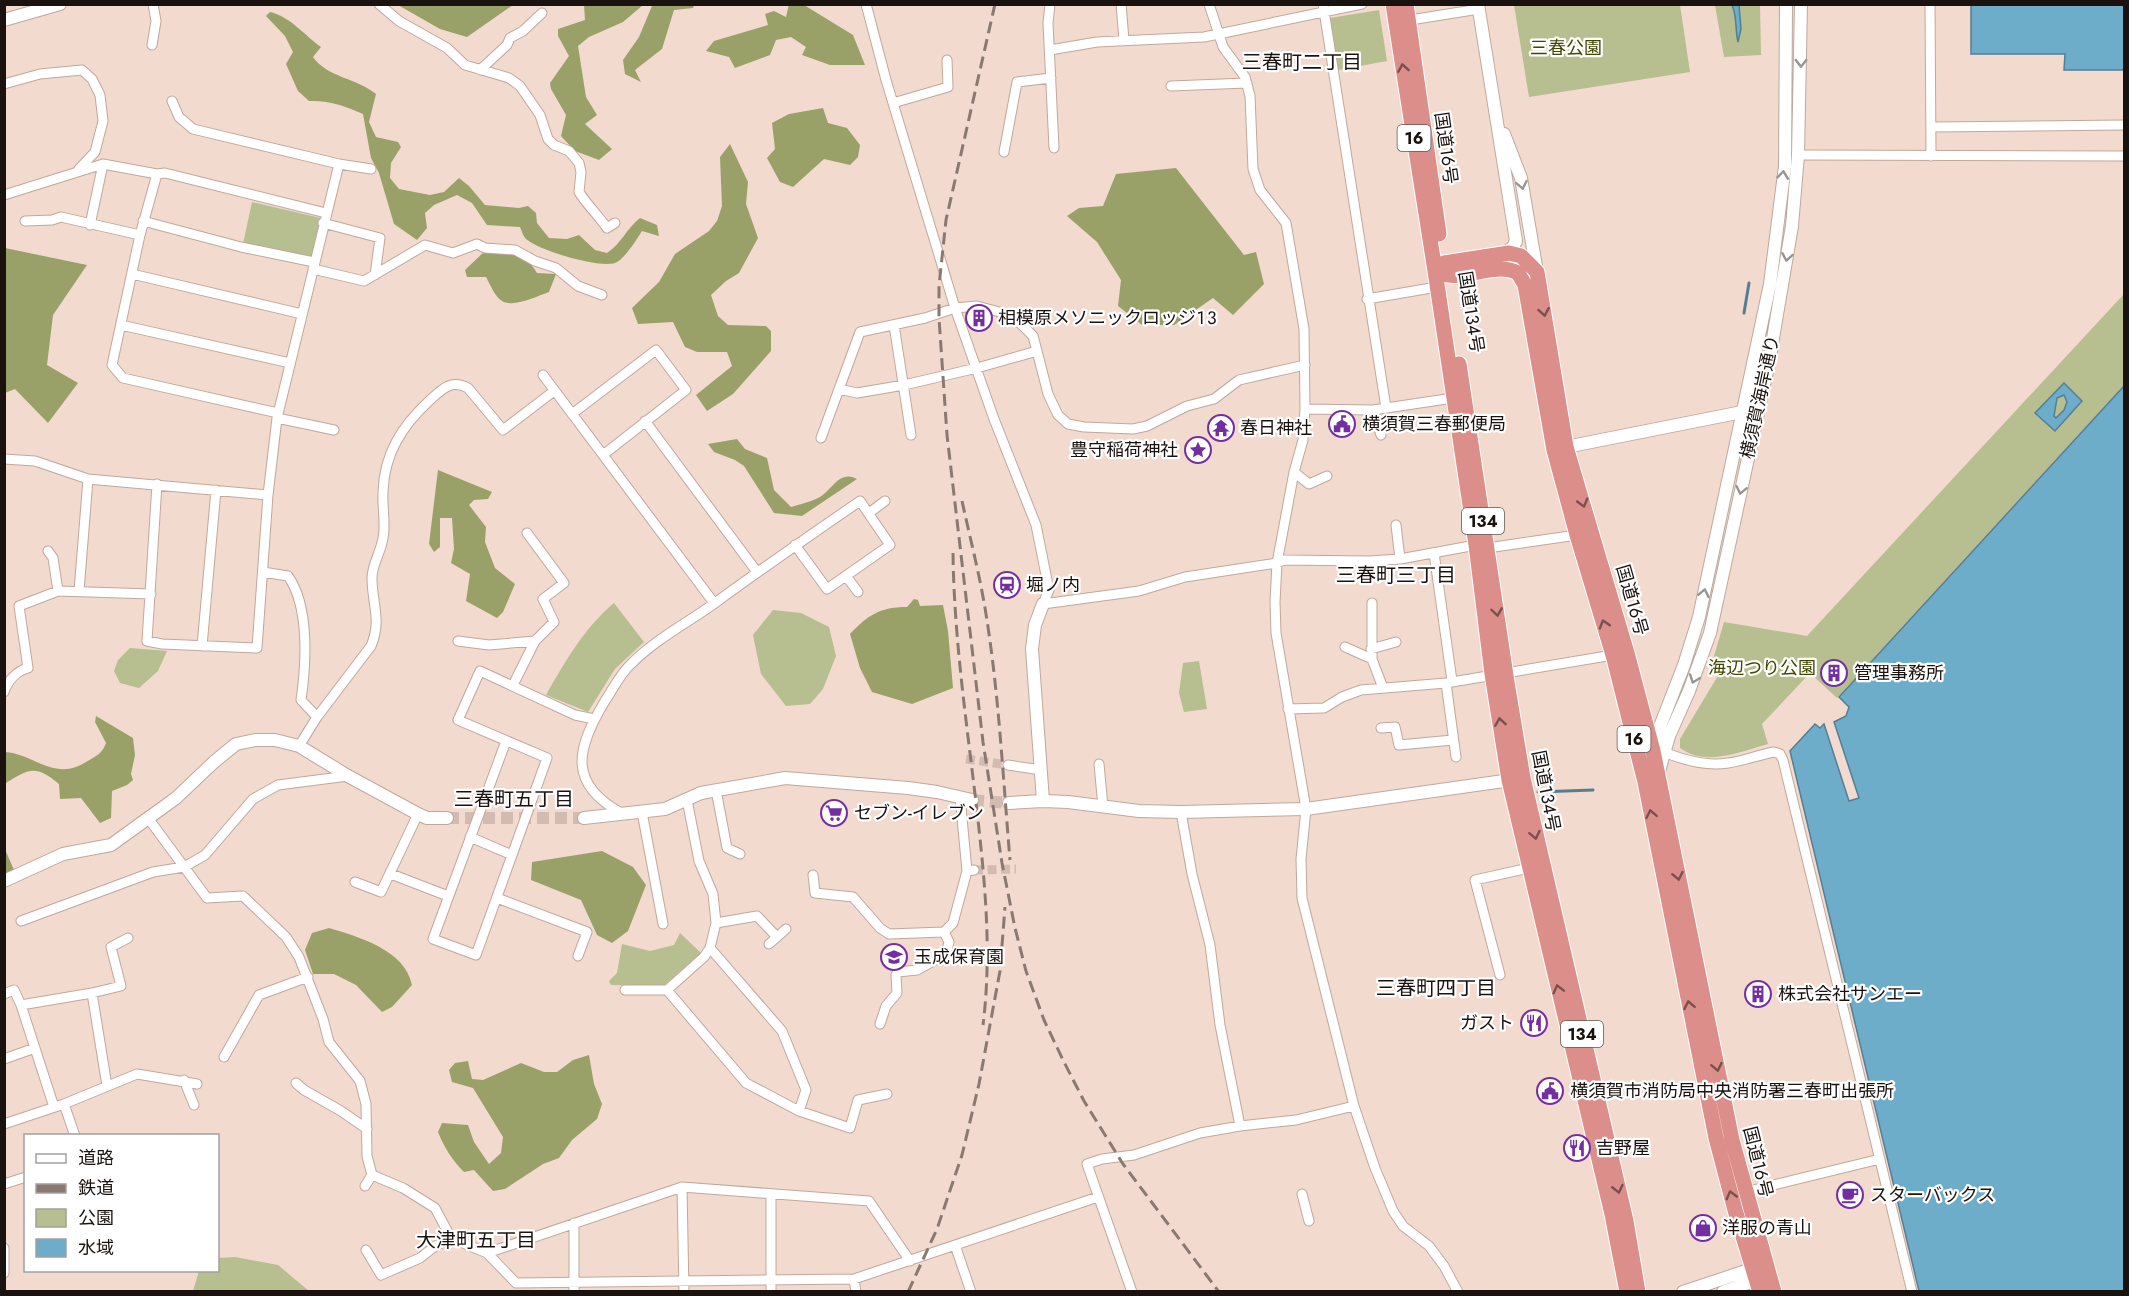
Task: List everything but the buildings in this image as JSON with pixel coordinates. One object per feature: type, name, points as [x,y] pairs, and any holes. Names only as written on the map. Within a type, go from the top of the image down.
[{"type":"highway","name":"国道16号","points":[[1393,4],[1403,15],[1440,274],[1504,269],[1518,273],[1525,285],[1554,450],[1576,535],[1651,780],[1745,1192],[1759,1278]]},
{"type":"highway","points":[[1440,274],[1504,254],[1521,256],[1537,272]]},
{"type":"highway","name":"国道16号","points":[[1537,272],[1566,447],[1656,751],[1651,780],[1714,1127],[1759,1278],[1774,1292]]},
{"type":"highway","name":"国道134号","points":[[1440,274],[1453,398],[1481,546]]},
{"type":"highway","name":"国道134号","points":[[1440,274],[1529,868],[1612,1214],[1627,1292]]},
{"type":"highway","name":"国道134号","points":[[1516,779],[1544,874],[1626,1221],[1638,1292]]},
{"type":"street","points":[[4,20],[60,4]]},
{"type":"street","points":[[152,45],[156,21],[153,4]]},
{"type":"street","points":[[379,4],[399,21],[447,48],[465,65],[509,78],[520,86],[540,115],[548,139],[554,145],[569,151],[577,159],[581,172],[579,192],[583,199],[594,209],[607,228],[615,223]]},
{"type":"street","points":[[867,4],[893,103],[955,308],[1036,525],[1049,590],[1035,625],[1032,649],[1043,801]]},
{"type":"street","points":[[1050,4],[1048,23],[1054,147]]},
{"type":"street","points":[[1121,4],[1124,40]]},
{"type":"street","points":[[1209,4],[1223,47],[1247,83],[1250,96],[1253,169],[1260,189],[1286,223],[1304,329],[1303,440],[1294,472],[1277,563],[1276,633],[1306,809],[1301,859],[1302,898],[1354,1106],[1393,1211],[1402,1226],[1430,1246],[1458,1292]]},
{"type":"street","points":[[1050,50],[1097,42],[1219,34],[1323,8],[1362,4]]},
{"type":"street","points":[[1785,4],[1785,166],[1770,284],[1699,617],[1684,665],[1659,729],[1656,751],[1717,765],[1774,752],[1781,757],[1912,1292]]},
{"type":"street","name":"横須賀海岸通り","points":[[1656,751],[1689,691],[1710,633],[1769,362],[1792,226],[1798,155],[1801,4]]},
{"type":"street","points":[[1930,4],[1931,156]]},
{"type":"street","points":[[1403,15],[1478,7],[1516,241],[1513,247],[1504,254]]},
{"type":"street","points":[[1323,8],[1386,408]]},
{"type":"street","points":[[480,70],[507,45],[510,38],[523,31],[542,13]]},
{"type":"street","points":[[893,103],[948,87],[947,60]]},
{"type":"street","points":[[4,84],[40,74],[82,70],[92,79],[100,95],[103,122],[95,152],[77,171]]},
{"type":"street","points":[[1004,152],[1017,82],[1051,78]]},
{"type":"street","points":[[1171,86],[1247,83]]},
{"type":"street","points":[[172,101],[179,117],[193,129],[339,164],[371,169]]},
{"type":"street","points":[[1495,110],[1521,178],[1537,272]]},
{"type":"street","points":[[1931,127],[2124,125]]},
{"type":"street","points":[[1798,155],[2124,156]]},
{"type":"street","points":[[90,225],[103,164]]},
{"type":"street","points":[[4,195],[103,164],[157,174],[165,173],[326,213]]},
{"type":"street","points":[[157,484],[147,641],[162,644],[257,648],[268,495],[277,416],[339,164]]},
{"type":"street","points":[[157,174],[143,221],[112,365],[123,378],[334,430]]},
{"type":"street","points":[[25,221],[52,220],[61,217],[140,235]]},
{"type":"street","points":[[143,221],[314,265],[359,282],[425,245],[453,253],[477,244],[485,248],[515,250],[535,261],[556,268],[578,286],[602,294]]},
{"type":"street","points":[[323,223],[380,238],[375,275]]},
{"type":"street","points":[[132,274],[302,314]]},
{"type":"street","points":[[1367,298],[1440,274]]},
{"type":"street","points":[[821,438],[860,332],[925,318],[955,308],[978,306],[1007,314],[1033,336],[1048,394],[1058,415],[1068,424],[1084,427],[1133,429],[1148,426],[1188,406],[1214,399],[1239,380],[1305,365]]},
{"type":"street","points":[[121,325],[290,363]]},
{"type":"street","points":[[894,325],[911,435]]},
{"type":"street","points":[[572,414],[656,350],[686,390],[603,455]]},
{"type":"street","points":[[839,390],[857,393],[904,385],[1037,351]]},
{"type":"street","points":[[543,375],[714,603]]},
{"type":"street","points":[[299,746],[317,717],[371,646],[377,633],[372,578],[384,537],[383,490],[387,465],[399,434],[424,405],[446,386],[461,384],[468,388],[502,430],[555,391]]},
{"type":"street","points":[[1305,409],[1373,410],[1453,398]]},
{"type":"street","points":[[1373,410],[1381,435]]},
{"type":"street","points":[[1566,447],[1742,412]]},
{"type":"street","points":[[645,421],[757,572]]},
{"type":"street","points":[[4,459],[35,461],[88,479],[268,495]]},
{"type":"street","points":[[1294,472],[1309,484],[1327,476]]},
{"type":"street","points":[[79,591],[88,479]]},
{"type":"street","points":[[202,646],[216,490]]},
{"type":"street","points":[[624,814],[604,804],[589,788],[583,773],[582,751],[594,719],[629,666],[651,646],[795,545],[860,501],[890,545],[827,589],[795,545]]},
{"type":"street","points":[[869,513],[885,501]]},
{"type":"street","points":[[1396,525],[1400,558]]},
{"type":"street","points":[[513,685],[535,641],[554,622],[543,599],[564,583],[527,533]]},
{"type":"street","points":[[1043,604],[1139,591],[1185,577],[1284,560],[1369,561],[1576,535]]},
{"type":"street","points":[[48,550],[53,558],[58,591]]},
{"type":"street","points":[[1434,553],[1456,757]]},
{"type":"street","points":[[263,572],[288,576],[294,585],[300,606],[306,654],[301,700],[317,717]]},
{"type":"street","points":[[846,576],[858,592]]},
{"type":"street","points":[[4,692],[19,670],[28,668],[20,606],[58,591],[151,594]]},
{"type":"street","points":[[1372,603],[1371,654],[1383,688]]},
{"type":"street","points":[[458,641],[489,645],[535,641]]},
{"type":"street","points":[[1345,647],[1371,654],[1396,642]]},
{"type":"street","points":[[1288,709],[1324,708],[1342,697],[1361,690],[1449,682],[1613,655]]},
{"type":"street","points":[[506,741],[433,939],[476,955],[547,758],[458,720],[480,670],[575,715],[594,719]]},
{"type":"street","points":[[1381,728],[1395,727],[1399,745],[1453,740]]},
{"type":"street","points":[[4,881],[63,854],[111,845],[176,798],[237,744],[255,740],[275,740],[299,746],[418,814],[427,818],[447,818]]},
{"type":"street","points":[[1099,764],[1103,807]]},
{"type":"street","points":[[1008,765],[1041,770]]},
{"type":"street","points":[[21,921],[153,872],[184,867],[205,855],[253,799],[278,785],[348,776]]},
{"type":"street","points":[[584,818],[665,809],[700,794],[785,778],[908,788],[966,798],[971,870],[953,923],[944,932],[889,934],[880,928],[853,897],[815,893],[813,875]]},
{"type":"street","points":[[1009,803],[1043,801],[1139,811],[1181,812],[1306,809],[1516,779]]},
{"type":"street","points":[[716,790],[727,848],[740,855]]},
{"type":"street","points":[[625,990],[667,990],[704,957],[710,948],[716,924],[712,894],[699,861],[687,800]]},
{"type":"street","points":[[642,812],[663,924]]},
{"type":"street","points":[[1181,812],[1192,874],[1210,945],[1220,1025],[1240,1126]]},
{"type":"street","points":[[355,882],[381,892],[418,814]]},
{"type":"street","points":[[148,818],[207,898],[243,896],[286,937],[299,957],[308,977],[329,1042],[360,1081],[366,1104],[367,1156],[372,1175],[365,1186]]},
{"type":"street","points":[[470,837],[512,855]]},
{"type":"street","points":[[1500,975],[1475,880],[1529,868]]},
{"type":"street","points":[[391,874],[448,896]]},
{"type":"street","points":[[497,898],[587,932],[578,956]]},
{"type":"street","points":[[716,924],[757,916],[777,937]]},
{"type":"street","points":[[769,944],[786,929]]},
{"type":"street","points":[[880,1024],[886,1006],[897,993],[896,975],[898,972],[917,970],[946,954],[949,942],[944,932]]},
{"type":"street","points":[[21,1005],[121,986],[111,947],[128,938]]},
{"type":"street","points":[[710,948],[782,1031],[806,1090],[798,1111]]},
{"type":"street","points":[[224,1057],[259,995],[308,977]]},
{"type":"street","points":[[4,994],[14,990],[21,1005],[54,1107]]},
{"type":"street","points":[[667,990],[746,1083],[798,1111],[850,1128],[858,1100],[887,1094]]},
{"type":"street","points":[[92,993],[107,1086]]},
{"type":"street","points":[[4,1059],[35,1048]]},
{"type":"street","points":[[4,1124],[64,1104],[138,1074],[197,1084]]},
{"type":"street","points":[[184,1080],[194,1105]]},
{"type":"street","points":[[296,1083],[367,1129]]},
{"type":"street","points":[[64,1104],[74,1134]]},
{"type":"street","points":[[1132,1292],[1087,1164],[1134,1155],[1200,1133],[1296,1120],[1354,1106]]},
{"type":"street","points":[[1745,1192],[1880,1159]]},
{"type":"street","points":[[372,1175],[403,1188],[435,1208],[451,1238],[487,1253],[516,1283],[574,1288],[684,1281],[854,1279],[1098,1197]]},
{"type":"street","points":[[4,1184],[24,1178]]},
{"type":"street","points":[[487,1253],[682,1187],[869,1201],[910,1261]]},
{"type":"street","points":[[682,1187],[684,1292]]},
{"type":"street","points":[[771,1194],[771,1292]]},
{"type":"street","points":[[1302,1194],[1309,1221]]},
{"type":"street","points":[[574,1223],[574,1288]]},
{"type":"street","points":[[366,1250],[381,1275],[420,1258],[451,1238]]},
{"type":"street","points":[[955,1245],[971,1292]]},
{"type":"street","points":[[4,1248],[4,1273]]},
{"type":"street","points":[[1683,1292],[1759,1278]]},
{"type":"street","points":[[1723,1292],[1759,1278]]},
{"type":"street","points":[[854,1279],[856,1292]]},
{"type":"green space","points":[[789,4],[804,5],[853,35],[865,65],[830,65],[802,55],[806,47],[791,37],[776,40],[770,55],[735,68],[729,57],[706,51],[714,41],[768,25],[765,14],[774,11],[786,17]]},
{"type":"green space","points":[[398,5],[513,5],[467,37],[440,29]]},
{"type":"green space","points":[[584,5],[643,5],[623,22],[589,37],[578,46],[586,97],[597,115],[585,124],[612,149],[599,160],[575,151],[561,136],[566,115],[550,83],[569,56],[558,36],[558,29],[585,20]]},
{"type":"green space","points":[[644,5],[694,5],[693,8],[674,10],[662,49],[635,70],[641,82],[625,74],[623,60],[639,37],[652,6]]},
{"type":"green space","name":"三春公園","points":[[1514,5],[1680,5],[1690,72],[1529,97]]},
{"type":"green space","points":[[1715,5],[1760,5],[1761,55],[1724,57]]},
{"type":"green space","points":[[1379,10],[1387,61],[1338,70],[1330,18]]},
{"type":"green space","points":[[270,12],[291,22],[321,47],[313,57],[319,64],[376,94],[369,122],[376,137],[398,142],[401,147],[391,163],[390,178],[399,189],[430,195],[444,192],[459,178],[485,205],[519,208],[528,206],[536,213],[537,223],[549,238],[567,239],[579,235],[595,250],[607,253],[640,218],[657,225],[659,236],[642,231],[626,254],[615,263],[583,261],[533,244],[525,238],[520,227],[487,225],[472,203],[457,195],[434,205],[425,213],[427,228],[417,240],[394,224],[379,173],[371,158],[363,114],[337,104],[309,101],[298,91],[286,64],[293,52],[285,36],[266,16]]},
{"type":"green space","points":[[823,108],[828,123],[847,128],[860,145],[858,157],[850,165],[824,159],[793,187],[780,182],[767,158],[775,149],[772,123],[789,114]]},
{"type":"green space","points":[[730,144],[748,182],[746,204],[758,238],[739,273],[711,295],[718,316],[728,325],[766,326],[771,331],[771,351],[733,394],[707,411],[696,395],[732,366],[727,352],[697,352],[685,347],[673,322],[638,324],[632,308],[659,282],[675,254],[709,231],[717,221],[722,206],[720,157]]},
{"type":"green space","points":[[1176,168],[1244,255],[1256,252],[1264,284],[1233,315],[1213,298],[1174,325],[1142,325],[1118,306],[1121,280],[1097,242],[1067,216],[1079,208],[1103,206],[1116,174]]},
{"type":"green space","points":[[252,202],[321,218],[311,259],[243,244]]},
{"type":"green space","points":[[5,248],[87,265],[53,315],[47,365],[78,383],[48,423],[15,389],[5,393]]},
{"type":"green space","points":[[486,250],[522,257],[533,266],[537,273],[556,274],[549,292],[513,303],[499,299],[486,277],[467,277],[465,270]]},
{"type":"green space","name":"海辺つり公園","points":[[2124,294],[2124,385],[1837,698],[1810,673],[1762,724],[1768,744],[1734,754],[1712,757],[1690,754],[1680,748],[1680,739],[1722,669],[1712,663],[1724,622],[1807,636]]},
{"type":"green space","points":[[737,439],[745,449],[767,458],[774,490],[791,507],[818,498],[840,479],[851,477],[857,479],[802,516],[774,513],[744,466],[714,452],[708,444]]},
{"type":"green space","points":[[438,470],[492,492],[488,499],[474,500],[469,505],[486,527],[485,542],[495,568],[515,584],[503,612],[497,618],[466,601],[470,574],[451,563],[454,549],[452,518],[440,518],[440,547],[434,552],[429,544]]},
{"type":"green space","points":[[914,599],[918,600],[920,606],[943,605],[948,631],[953,688],[912,704],[872,692],[860,668],[850,634],[875,613],[907,607]]},
{"type":"green space","points":[[614,603],[644,642],[615,669],[588,712],[546,695],[584,634]]},
{"type":"green space","points":[[773,610],[801,613],[829,627],[836,656],[823,689],[810,704],[786,706],[761,674],[753,635]]},
{"type":"green space","points":[[130,648],[167,651],[158,671],[139,688],[120,683],[114,671],[118,660]]},
{"type":"green space","points":[[1199,661],[1207,709],[1184,712],[1179,693],[1183,663]]},
{"type":"green space","points":[[96,716],[133,738],[135,755],[131,774],[133,780],[112,791],[111,818],[100,823],[81,798],[60,799],[59,784],[38,771],[21,774],[6,783],[5,798],[5,752],[54,768],[75,767],[98,754],[106,743],[95,722]]},
{"type":"green space","points":[[4,847],[14,870],[5,874],[4,874]]},
{"type":"green space","points":[[602,851],[633,867],[646,885],[628,931],[612,943],[597,935],[581,900],[531,880],[532,862]]},
{"type":"green space","points":[[329,928],[379,947],[391,954],[408,973],[412,985],[392,1007],[382,1012],[356,985],[334,974],[313,974],[305,950],[312,933]]},
{"type":"green space","points":[[680,933],[701,953],[663,986],[611,985],[609,981],[617,973],[622,944],[650,951],[674,945]]},
{"type":"green space","points":[[589,1055],[594,1084],[602,1104],[597,1119],[572,1140],[559,1158],[543,1164],[505,1189],[493,1191],[474,1170],[464,1172],[456,1163],[438,1132],[442,1123],[468,1125],[474,1142],[489,1164],[501,1153],[503,1137],[473,1088],[452,1082],[449,1070],[455,1063],[468,1061],[472,1079],[483,1080],[521,1063],[544,1072],[557,1072],[573,1060]]},
{"type":"green space","points":[[235,1257],[278,1265],[309,1291],[193,1291],[199,1272],[219,1272],[219,1258]]},
{"type":"water","points":[[1732,5],[1739,5],[1741,29],[1738,42],[1735,13]]},
{"type":"water","points":[[1971,5],[2124,5],[2124,70],[2064,70],[2065,54],[1971,54]]},
{"type":"water","points":[[2064,383],[2082,401],[2055,431],[2035,413]],"holes":[[[2064,395],[2067,402],[2064,410],[2056,418],[2054,416],[2057,398]]]},
{"type":"water","points":[[2124,386],[2124,1291],[1919,1291],[1790,751],[1815,724],[1820,728],[1824,724],[1849,801],[1859,798],[1834,722],[1846,716],[1849,707],[1839,697]]},
{"type":"waterway","points":[[1744,313],[1749,283]]},
{"type":"waterway","points":[[1538,792],[1593,790]]},
{"type":"tunnel","points":[[966,759],[1008,765]]},
{"type":"tunnel","points":[[972,800],[1009,803]]},
{"type":"tunnel","points":[[447,818],[584,818]]},
{"type":"tunnel","points":[[974,870],[1016,869]]},
{"type":"railway","points":[[995,4],[946,220],[939,286],[939,318],[947,435],[983,742],[1002,863],[1026,971],[1044,1020],[1063,1060],[1084,1101],[1123,1164],[1219,1292]]},
{"type":"railway","points":[[962,501],[986,614],[997,706],[1010,860]]},
{"type":"railway","points":[[953,553],[958,650],[985,891],[987,971],[983,1025]]},
{"type":"railway","points":[[908,1292],[937,1229],[962,1155],[979,1084],[1000,971],[1005,907]]},
{"type":"place","name":"相模原メソニックロッジ１３","points":[[979,318]]},
{"type":"place","name":"横須賀三春郵便局","points":[[1342,424]]},
{"type":"place","name":"春日神社","points":[[1221,428]]},
{"type":"place","name":"豊守稲荷神社","points":[[1198,450]]},
{"type":"place","name":"堀ノ内","points":[[1007,585]]},
{"type":"place","name":"管理事務所","points":[[1834,673]]},
{"type":"place","name":"セブン-イレブン","points":[[834,813]]},
{"type":"place","name":"玉成保育園","points":[[894,957]]},
{"type":"place","name":"株式会社サンエー","points":[[1758,994]]},
{"type":"place","name":"ガスト","points":[[1534,1023]]},
{"type":"place","name":"横須賀市消防局中央消防署三春町出張所","points":[[1550,1091]]},
{"type":"place","name":"吉野屋","points":[[1577,1148]]},
{"type":"place","name":"スターバックス","points":[[1850,1195]]},
{"type":"place","name":"洋服の青山","points":[[1703,1228]]},
{"type":"district","name":"三春町二丁目","points":[[1302,62]]},
{"type":"district","name":"三春町三丁目","points":[[1396,575]]},
{"type":"district","name":"三春町五丁目","points":[[514,799]]},
{"type":"district","name":"三春町四丁目","points":[[1436,988]]},
{"type":"district","name":"大津町五丁目","points":[[476,1240]]}]
